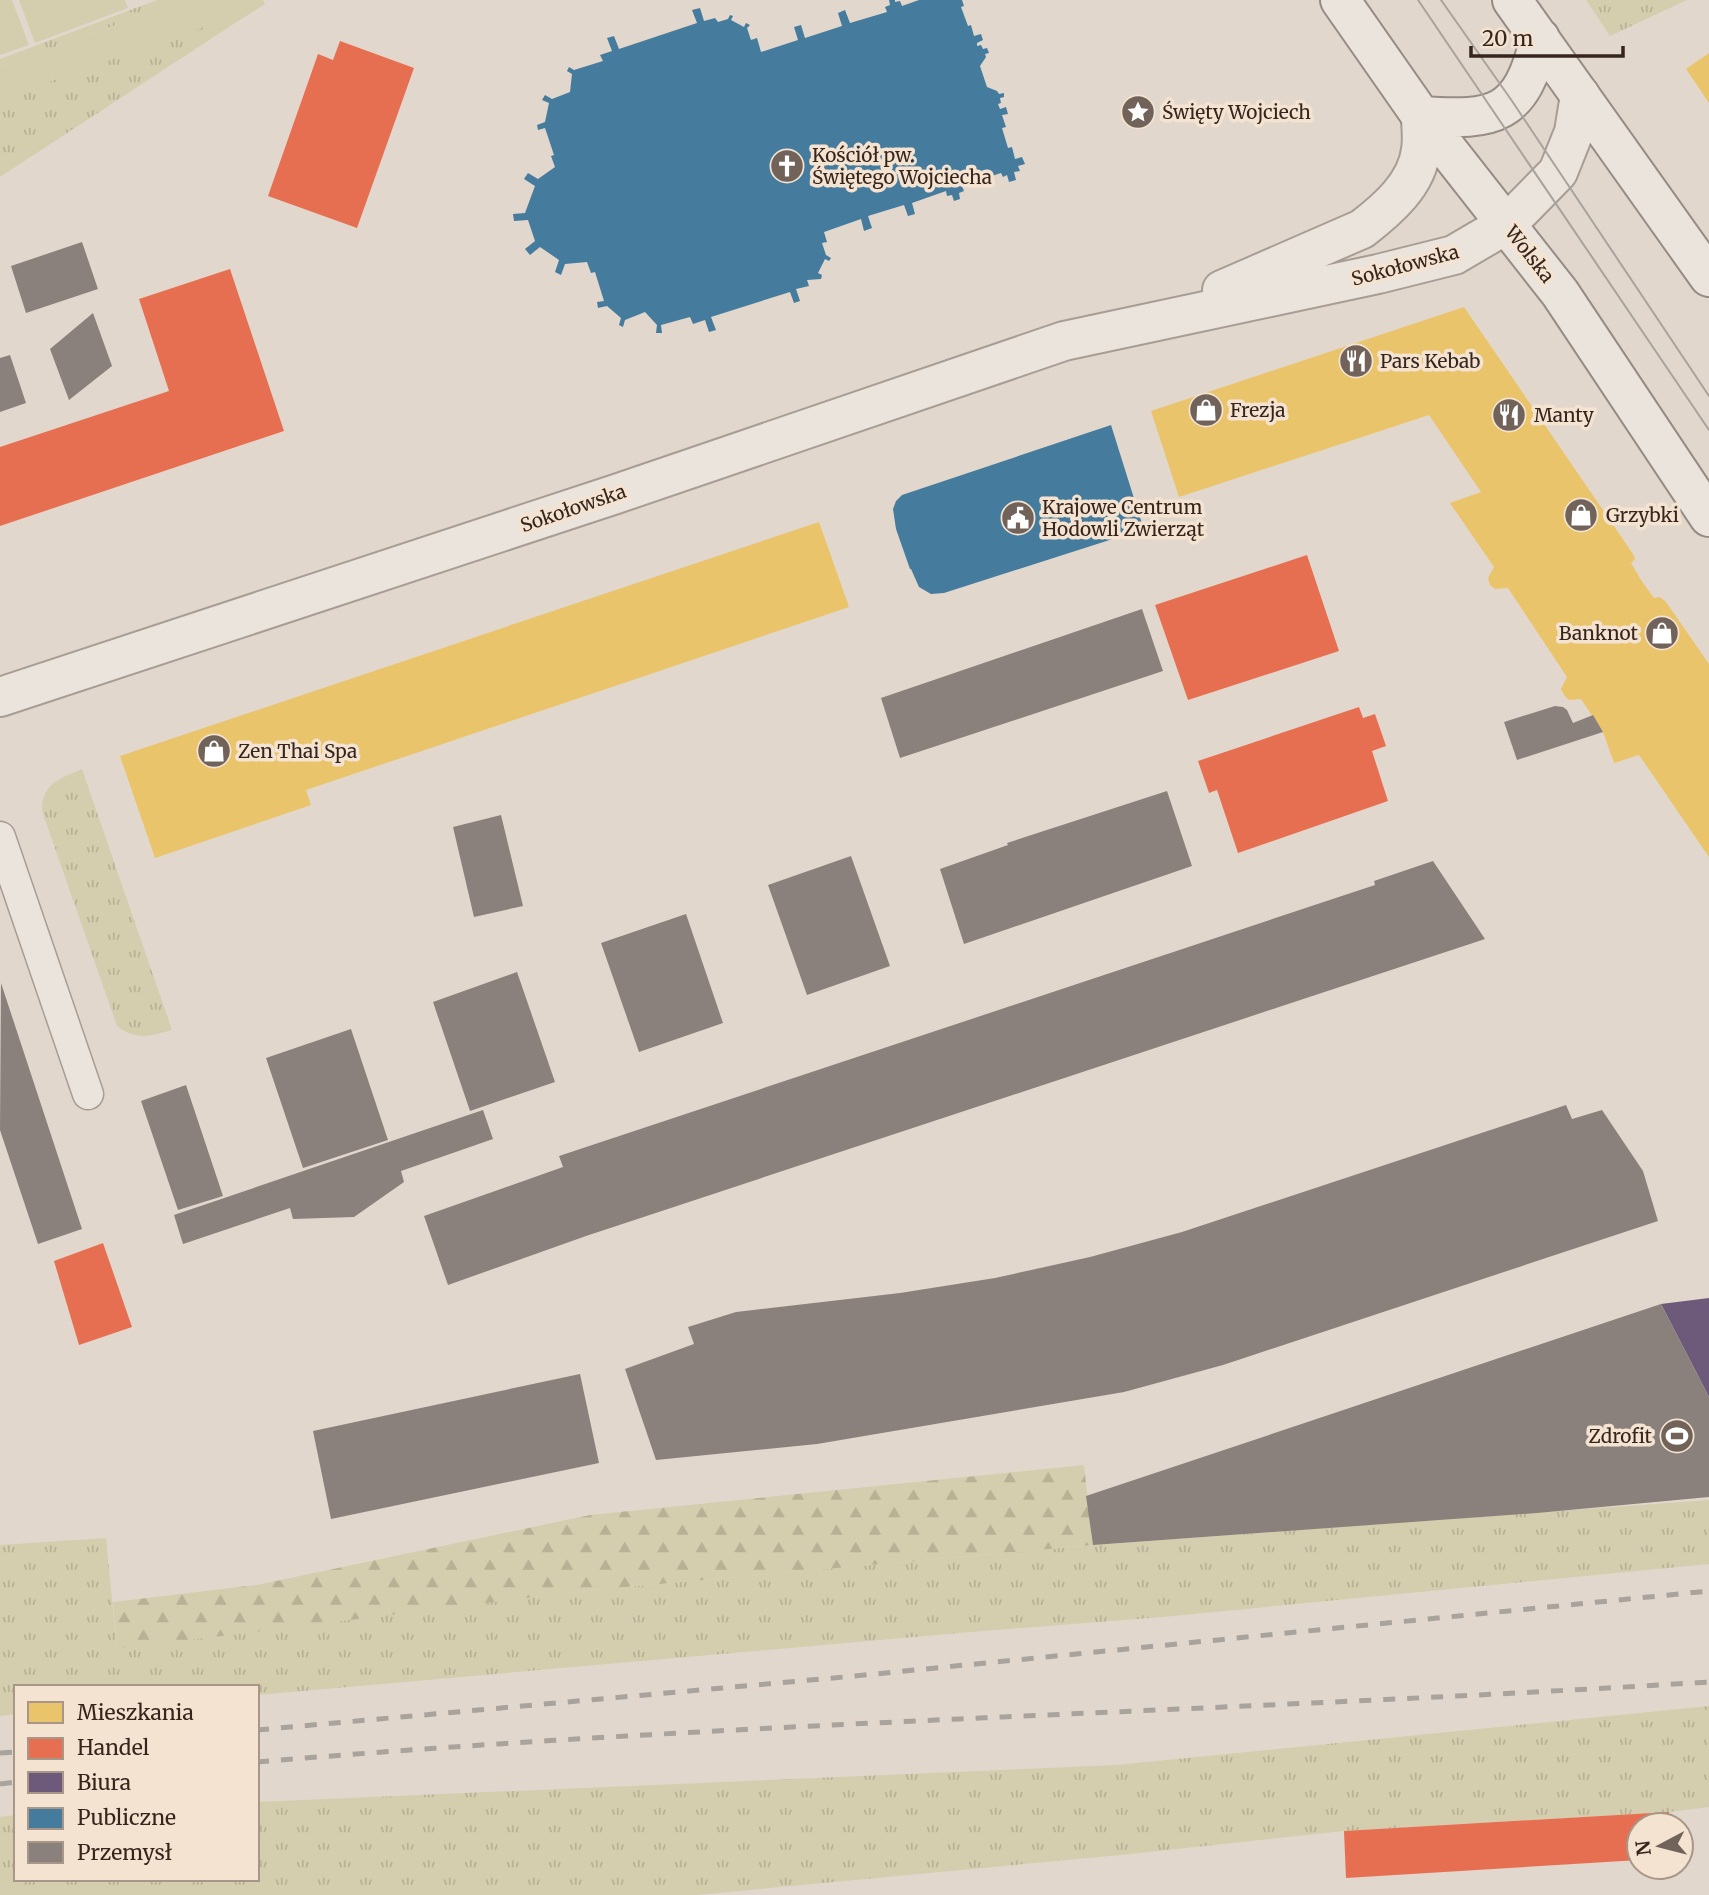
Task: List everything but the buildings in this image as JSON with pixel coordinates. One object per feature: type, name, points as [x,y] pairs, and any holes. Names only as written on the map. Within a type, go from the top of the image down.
[{"type":"street","name":"Wolska","points":[[1340,0],[1421,116],[1567,303],[1709,517]]},
{"type":"street","points":[[1512,0],[1709,277]]},
{"type":"street","points":[[1421,116],[1476,117],[1504,108],[1526,83],[1540,38]]},
{"type":"street","name":"Sokołowska","points":[[0,697],[616,494],[1064,341],[1454,255],[1507,224],[1558,172],[1574,132],[1580,94]]},
{"type":"street","name":"Sokołowska","points":[[1147,324],[1362,229],[1407,187],[1421,152],[1421,116]]},
{"type":"lane","points":[[0,836],[88,1094]]},
{"type":"green space","points":[[0,0],[12,0],[29,45],[0,55]]},
{"type":"green space","points":[[19,0],[125,0],[128,8],[35,43]]},
{"type":"green space","points":[[157,0],[185,0],[0,67],[0,59]]},
{"type":"green space","points":[[185,0],[263,0],[265,4],[229,27],[224,20],[0,99],[0,67]]},
{"type":"green space","points":[[1586,0],[1687,0],[1610,36]]},
{"type":"green space","points":[[224,19],[229,27],[0,177],[0,99]]},
{"type":"green space","points":[[82,769],[172,1030],[137,1035],[117,1026],[42,811],[49,788],[60,779]]},
{"type":"green space","points":[[1084,1465],[1093,1545],[582,1591],[117,1649],[113,1602],[257,1585],[590,1515]]},
{"type":"green space","points":[[1709,1500],[1709,1564],[1163,1617],[259,1695],[259,1685],[14,1685],[14,1714],[0,1716],[0,1545],[106,1538],[117,1648],[582,1591],[1093,1545]]},
{"type":"green space","points":[[1709,1706],[1709,1807],[1677,1811],[1625,1811],[1625,1815],[1344,1831],[697,1895],[0,1895],[0,1817],[14,1815],[14,1881],[259,1881],[259,1802],[1116,1765]]},
{"type":"tram line","points":[[1418,0],[1709,430]]},
{"type":"tram line","points":[[1441,0],[1512,101],[1709,396]]},
{"type":"railway","points":[[259,1730],[855,1676],[1709,1591]]},
{"type":"railway","points":[[259,1762],[620,1736],[1709,1682]]},
{"type":"railway","points":[[0,1753],[14,1752]]},
{"type":"railway","points":[[0,1784],[14,1782]]},
{"type":"place","name":"Święty Wojciech","points":[[1138,112]]},
{"type":"place","name":"Kościół pw. Świętego Wojciecha","points":[[787,166]]},
{"type":"place","name":"Pars Kebab","points":[[1356,361]]},
{"type":"place","name":"Frezja","points":[[1206,410]]},
{"type":"place","name":"Manty","points":[[1509,415]]},
{"type":"place","name":"Grzybki","points":[[1581,515]]},
{"type":"place","name":"Krajowe Centrum Hodowli Zwierząt","points":[[1018,518]]},
{"type":"place","name":"Banknot","points":[[1662,633]]},
{"type":"place","name":"Zen Thai Spa","points":[[214,751]]},
{"type":"place","name":"Zdrofit","points":[[1677,1436]]}]
